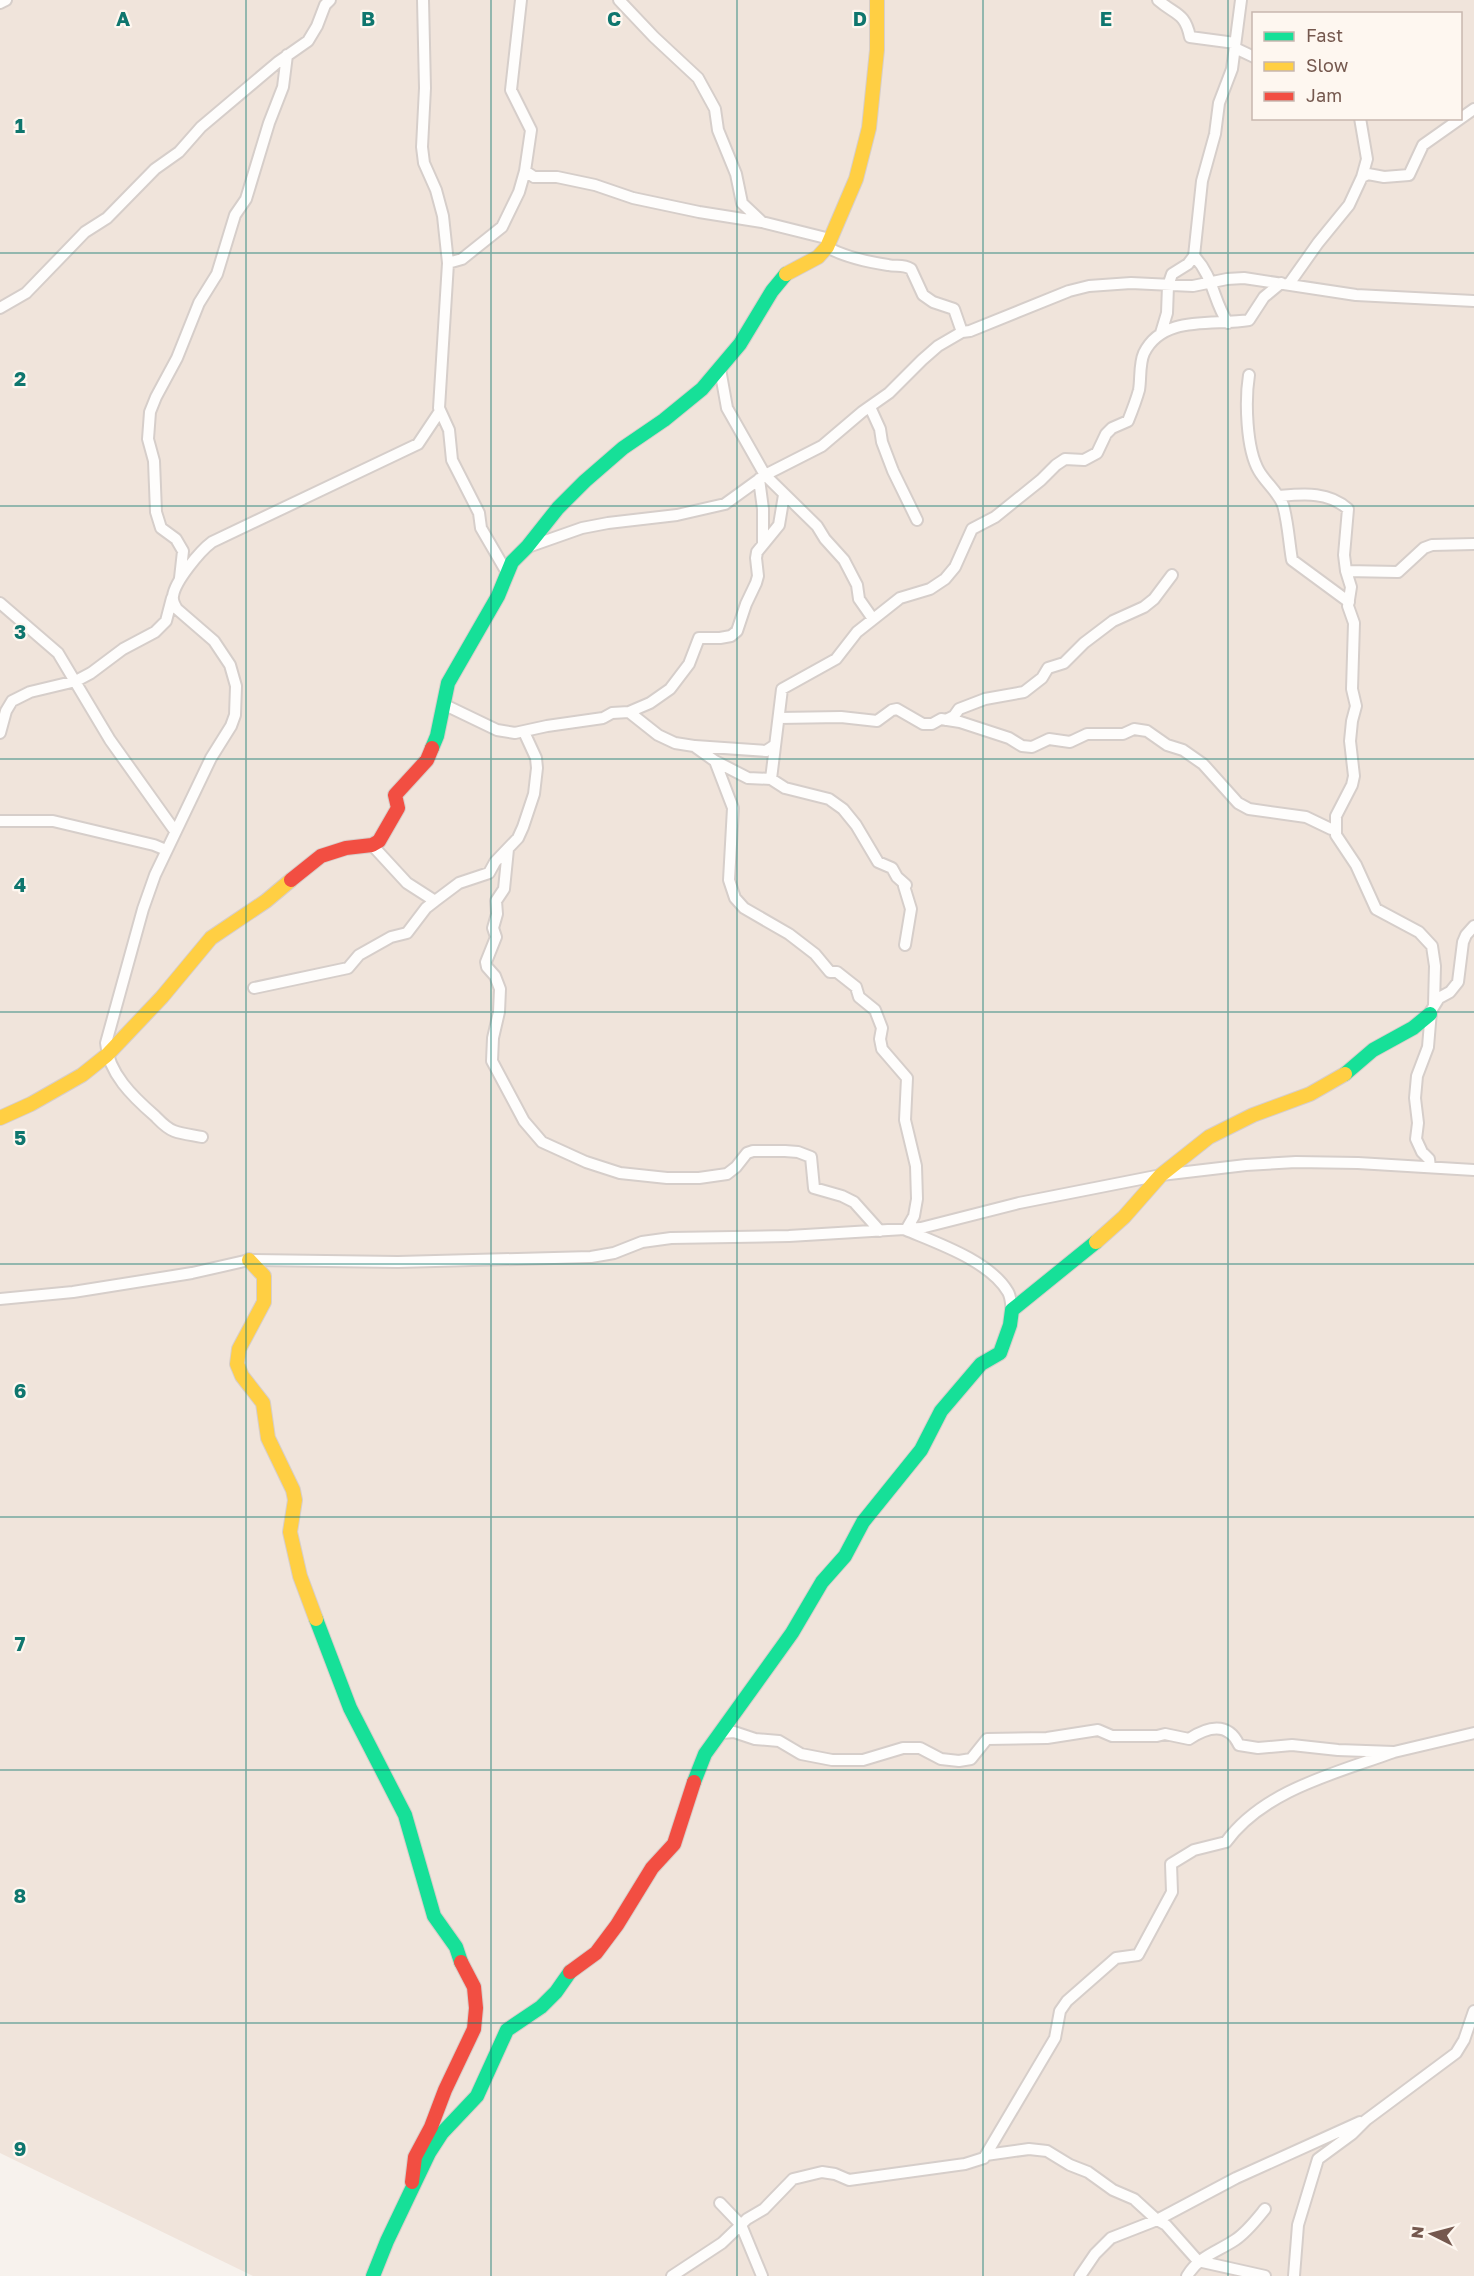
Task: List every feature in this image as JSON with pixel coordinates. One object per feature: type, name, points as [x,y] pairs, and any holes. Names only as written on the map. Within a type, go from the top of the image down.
[{"type":"street","points":[[0,3],[6,0]]},
{"type":"street","points":[[0,308],[26,293],[85,232],[107,218],[155,169],[178,152],[201,127],[287,55],[309,41],[325,5],[330,0]]},
{"type":"street","points":[[423,0],[425,88],[422,147],[424,163],[436,190],[443,216],[448,263],[440,411],[449,430],[451,456],[455,466],[479,513],[481,528],[506,571]]},
{"type":"street","points":[[448,263],[462,259],[502,227],[519,192],[525,171],[531,130],[511,90],[521,0]]},
{"type":"street","points":[[619,0],[698,78],[715,109],[718,130],[736,174],[742,203],[762,222]]},
{"type":"street","points":[[0,1118],[31,1104],[82,1075],[107,1055],[162,997],[204,945],[219,931],[271,897],[321,856],[346,848],[372,845],[383,836],[398,808],[395,795],[427,760],[437,736],[448,683],[498,596],[506,571],[512,562],[527,547],[548,519],[585,481],[623,448],[677,411],[720,369],[740,344],[772,291],[787,273],[824,253],[853,186],[869,129],[877,50],[877,0]]},
{"type":"street","points":[[1158,0],[1179,13],[1187,23],[1190,37],[1235,46],[1252,56]]},
{"type":"street","points":[[1161,333],[1167,313],[1168,286],[1172,274],[1188,264],[1194,256],[1202,181],[1215,134],[1219,103],[1232,69],[1241,0]]},
{"type":"street","points":[[180,581],[183,551],[176,539],[161,528],[156,512],[154,461],[148,439],[150,412],[177,358],[199,303],[217,274],[235,215],[246,199],[272,112],[283,87],[287,55]]},
{"type":"street","points":[[771,779],[782,689],[836,659],[857,632],[900,598],[930,589],[945,579],[955,567],[972,530],[1004,509],[1056,465],[1065,459],[1084,460],[1097,453],[1106,434],[1128,421],[1139,390],[1143,355],[1155,337],[1161,333],[1202,322],[1228,323],[1249,320],[1264,297],[1285,284],[1349,206],[1367,159],[1360,120]]},
{"type":"street","points":[[1362,177],[1368,174],[1384,177],[1409,175],[1423,145],[1453,120]]},
{"type":"street","points":[[525,171],[530,177],[557,177],[699,212],[762,222],[829,243],[836,252],[877,263],[901,265],[911,269],[922,295],[933,302],[954,309],[962,332]]},
{"type":"street","points":[[1194,256],[1212,282],[1221,313],[1228,323]]},
{"type":"street","points":[[527,547],[582,528],[677,515],[715,507],[733,499],[762,477],[822,446],[889,393],[938,346],[962,332],[1019,313],[1069,291],[1089,286],[1131,283],[1193,286],[1244,278],[1364,296],[1474,301]]},
{"type":"street","points":[[720,369],[727,408],[762,477],[817,526],[825,539],[844,560],[857,585],[859,599],[873,619]]},
{"type":"street","points":[[1249,375],[1246,392],[1247,436],[1258,470],[1282,504],[1292,560],[1349,602]]},
{"type":"street","points":[[870,407],[880,429],[882,442],[893,471],[917,520]]},
{"type":"street","points":[[0,733],[6,711],[12,701],[30,692],[76,681],[91,673],[123,649],[159,629],[166,621],[172,598],[180,581],[200,553],[216,540],[418,444],[440,411]]},
{"type":"street","points":[[762,477],[764,543]]},
{"type":"street","points":[[1278,496],[1310,493],[1339,501],[1348,509],[1344,555],[1351,587],[1349,602],[1354,622],[1352,689],[1356,706],[1350,731],[1354,776],[1350,791],[1336,816],[1335,829],[1336,835],[1356,865],[1376,909],[1419,932],[1431,946],[1435,966],[1432,1010],[1428,1047],[1417,1076],[1415,1098],[1418,1114],[1416,1139],[1422,1152],[1429,1159],[1430,1167]]},
{"type":"street","points":[[443,704],[497,730],[515,733],[603,718],[612,713],[629,712],[650,703],[670,689],[689,664],[699,638],[731,636],[737,631],[758,576],[756,558],[764,543],[779,525],[784,495]]},
{"type":"street","points":[[1346,571],[1398,572],[1424,548],[1432,545],[1474,544]]},
{"type":"street","points":[[946,720],[954,716],[959,709],[985,699],[1024,692],[1042,678],[1048,668],[1064,663],[1084,643],[1113,621],[1154,600],[1172,575]]},
{"type":"street","points":[[172,598],[177,609],[214,641],[224,655],[232,672],[236,695],[235,715],[175,831],[143,909],[108,1030],[107,1055],[126,1088],[160,1121],[173,1131],[202,1137]]},
{"type":"street","points":[[0,603],[52,646],[76,681],[110,740],[175,831]]},
{"type":"street","points":[[779,718],[840,717],[877,721],[892,710],[897,710],[923,724],[932,724],[941,719],[967,724],[979,730],[1009,738],[1022,746],[1032,747],[1049,739],[1070,742],[1087,734],[1123,734],[1134,729],[1147,730],[1167,745],[1183,750],[1203,764],[1238,803],[1248,809],[1306,817],[1335,829]]},
{"type":"street","points":[[629,712],[658,735],[675,742],[694,746],[766,751],[775,745]]},
{"type":"street","points":[[254,988],[350,968],[359,955],[391,937],[406,933],[426,908],[459,883],[489,873],[495,862],[518,838],[524,827],[534,794],[537,776],[536,758],[524,732]]},
{"type":"street","points":[[694,746],[715,761],[748,778],[771,779],[784,788],[824,796],[836,804],[856,825],[878,862],[892,868],[897,877],[906,885],[904,886],[911,909],[905,945]]},
{"type":"street","points":[[715,761],[733,808],[729,880],[735,898],[744,908],[789,934],[815,954],[830,972],[837,972],[856,987],[859,997],[875,1010],[878,1016],[882,1028],[880,1039],[882,1049],[907,1078],[905,1120],[916,1166],[917,1199],[914,1216],[906,1230]]},
{"type":"street","points":[[0,821],[53,821],[154,845],[166,850]]},
{"type":"street","points":[[372,845],[407,884],[435,901]]},
{"type":"street","points":[[508,849],[504,889],[496,901],[497,914],[493,928],[496,937],[486,962],[500,989],[500,1012],[493,1038],[492,1061],[524,1120],[542,1142],[586,1162],[620,1173],[683,1179],[727,1174],[747,1153],[753,1151],[798,1152],[810,1157],[814,1188],[854,1202],[880,1232]]},
{"type":"street","points":[[1012,1310],[1082,1255],[1124,1217],[1161,1175],[1209,1137],[1254,1115],[1310,1095],[1352,1070],[1373,1050],[1413,1028],[1432,1010],[1439,998],[1450,992],[1458,982],[1463,942],[1474,926]]},
{"type":"street","points":[[0,1299],[81,1291],[192,1273],[249,1260],[409,1262],[591,1257],[614,1253],[642,1242],[664,1239],[906,1230],[953,1221],[1019,1203],[1161,1175],[1285,1163],[1358,1163],[1474,1170]]},
{"type":"street","points":[[373,2276],[387,2241],[436,2141],[477,2096],[507,2030],[541,2007],[556,1992],[569,1972],[596,1953],[618,1924],[652,1868],[674,1844],[705,1754],[792,1633],[822,1582],[845,1557],[863,1522],[921,1450],[941,1411],[981,1365],[1000,1353],[1010,1325],[1012,1310],[1009,1293],[993,1275],[968,1257],[906,1230]]},
{"type":"street","points":[[249,1260],[264,1276],[265,1295],[261,1310],[239,1349],[237,1364],[242,1376],[263,1403],[268,1438],[293,1490],[295,1500],[291,1532],[300,1575],[351,1708],[405,1815],[434,1916],[456,1947],[462,1965],[474,1987],[476,2008],[474,2029],[445,2090],[428,2134],[415,2157],[412,2190]]},
{"type":"street","points":[[722,1732],[734,1732],[755,1739],[779,1741],[801,1754],[832,1760],[863,1760],[903,1748],[921,1748],[941,1759],[958,1761],[971,1759],[987,1739],[1047,1738],[1098,1730],[1112,1736],[1165,1734],[1189,1739],[1202,1731],[1222,1728],[1234,1734],[1239,1744],[1258,1748],[1292,1745],[1338,1750],[1394,1752]]},
{"type":"street","points":[[672,2276],[722,2243],[741,2225],[764,2209],[793,2180],[822,2172],[849,2180],[978,2161],[986,2155],[1055,2038],[1060,2011],[1067,2001],[1116,1958],[1138,1955],[1172,1892],[1171,1864],[1194,1850],[1226,1842],[1236,1828],[1267,1803],[1338,1772],[1394,1752],[1474,1733]]},
{"type":"street","points":[[1294,2276],[1298,2225],[1317,2159],[1455,2053],[1464,2040],[1474,2011]]},
{"type":"street","points":[[1080,2276],[1095,2254],[1111,2238],[1157,2220],[1236,2178],[1366,2120]]},
{"type":"street","points":[[986,2155],[1029,2149],[1047,2151],[1070,2165],[1088,2172],[1113,2190],[1134,2199],[1166,2225],[1198,2261],[1264,2276]]},
{"type":"street","points":[[720,2203],[741,2225],[762,2276]]},
{"type":"street","points":[[1187,2276],[1198,2261],[1240,2236],[1265,2209]]},
{"type":"shaded area","points":[[0,0],[1474,0],[1474,2276],[253,2276],[0,2153]]},
{"type":"traffic: fast","points":[[432,748],[437,736],[448,683],[498,596],[512,562],[558,508],[585,481],[623,448],[664,420],[702,389],[740,344],[772,291],[786,274]]},
{"type":"traffic: fast","points":[[1345,1074],[1373,1050],[1413,1028],[1430,1014]]},
{"type":"traffic: fast","points":[[694,1782],[705,1754],[792,1633],[822,1582],[845,1556],[863,1522],[921,1450],[941,1411],[981,1364],[1000,1353],[1010,1325],[1012,1310],[1096,1242]]},
{"type":"traffic: fast","points":[[316,1619],[350,1708],[405,1815],[434,1916],[456,1947],[461,1962]]},
{"type":"traffic: fast","points":[[373,2276],[429,2153],[442,2133],[477,2096],[507,2030],[541,2007],[556,1992],[570,1972]]},
{"type":"traffic: slow","points":[[786,274],[818,257],[827,247],[856,179],[869,128],[877,50],[877,0]]},
{"type":"traffic: slow","points":[[0,1118],[31,1104],[82,1075],[107,1055],[162,997],[211,938],[266,901],[291,880]]},
{"type":"traffic: slow","points":[[1096,1242],[1124,1217],[1161,1175],[1209,1137],[1253,1115],[1310,1094],[1345,1074]]},
{"type":"traffic: slow","points":[[249,1260],[264,1276],[264,1302],[239,1349],[237,1364],[242,1376],[263,1403],[268,1438],[293,1490],[295,1500],[290,1532],[300,1576],[316,1619]]},
{"type":"traffic: jam","points":[[291,880],[321,856],[346,848],[372,845],[379,841],[398,808],[395,795],[427,760],[432,748]]},
{"type":"traffic: jam","points":[[570,1972],[596,1953],[617,1925],[652,1868],[674,1844],[694,1782]]},
{"type":"traffic: jam","points":[[412,2182],[415,2157],[431,2127],[445,2090],[474,2029],[476,2008],[474,1987],[461,1962]]}]
